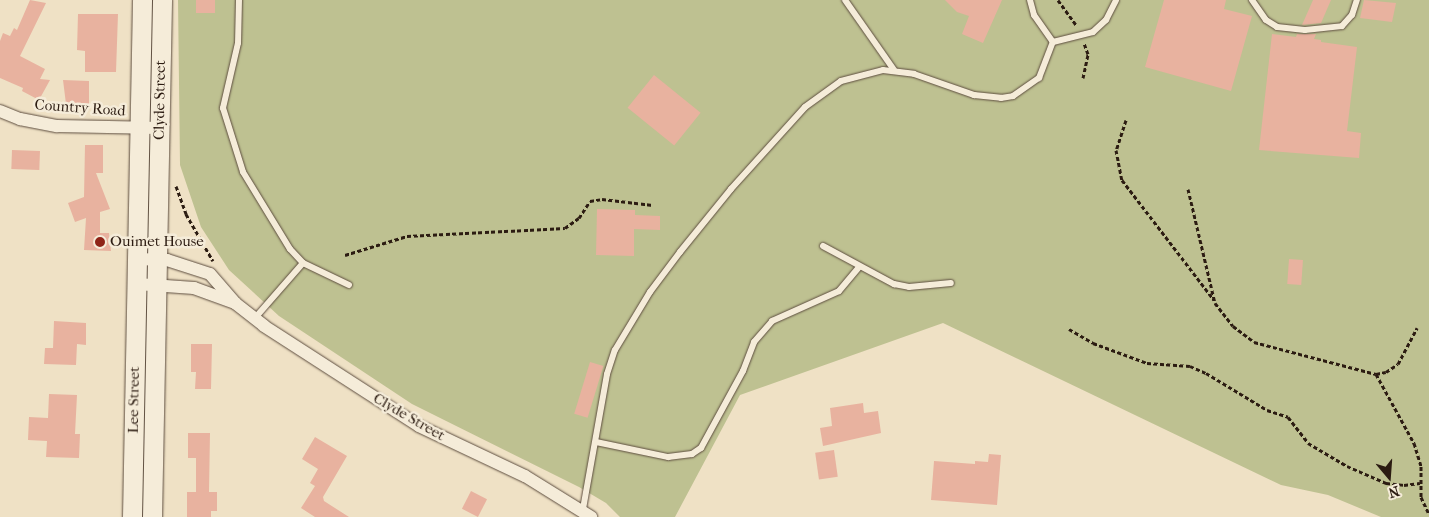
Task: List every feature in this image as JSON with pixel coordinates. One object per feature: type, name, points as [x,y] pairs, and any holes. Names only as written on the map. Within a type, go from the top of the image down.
[{"type":"main road","name":"Clyde Street","points":[[137,284],[142,0]]},
{"type":"main road","name":"Clyde Street","points":[[156,287],[162,0]]},
{"type":"main road","name":"Lee Street","points":[[132,517],[137,284]]},
{"type":"main road","name":"Lee Street","points":[[152,517],[156,287]]},
{"type":"street","name":"Country Road","points":[[0,111],[39,124],[160,128]]},
{"type":"street","name":"Clyde Street","points":[[137,258],[156,260],[210,274],[235,303],[255,318],[420,426],[525,476],[587,513]]},
{"type":"street","name":"Clyde Street","points":[[137,284],[156,287],[194,288],[235,303]]},
{"type":"lane","points":[[239,0],[238,43],[223,108],[243,172],[273,226],[303,263],[348,285]]},
{"type":"lane","points":[[846,0],[894,70]]},
{"type":"lane","points":[[1030,0],[1034,15],[1054,42]]},
{"type":"lane","points":[[1054,42],[1093,32],[1106,20],[1116,0]]},
{"type":"lane","points":[[1252,0],[1266,20],[1277,26],[1305,30],[1342,26],[1352,15],[1357,0]]},
{"type":"lane","points":[[587,513],[607,374],[615,350],[650,292],[680,252],[731,189],[816,98],[854,76],[894,70],[974,95],[1001,98],[1021,93],[1035,82],[1054,42]]},
{"type":"lane","points":[[823,246],[894,284],[909,287],[951,283]]},
{"type":"lane","points":[[255,318],[303,263]]},
{"type":"lane","points":[[596,442],[668,457],[692,454],[701,448],[744,371],[754,342],[772,321],[839,291],[859,266]]},
{"type":"path","points":[[1126,120],[1116,150],[1122,180],[1233,326],[1254,342],[1376,374],[1386,372],[1398,364],[1417,328]]},
{"type":"path","points":[[174,176],[186,214],[218,270]]},
{"type":"path","points":[[1188,189],[1215,303]]},
{"type":"path","points":[[345,255],[407,236],[565,228],[579,218],[590,201],[602,199],[653,205]]},
{"type":"path","points":[[1069,330],[1093,343],[1147,364],[1190,366],[1206,372],[1267,410],[1288,417],[1308,443],[1347,466],[1386,482],[1404,485],[1420,483]]},
{"type":"path","points":[[1376,374],[1414,443],[1421,466],[1421,497],[1429,514]]},
{"type":"green space","points":[[178,0],[1429,0],[1429,517],[1381,517],[1328,495],[1281,485],[943,323],[740,395],[675,517],[620,517],[606,503],[579,487],[412,404],[279,316],[229,270],[201,227],[180,165]]},
{"type":"building","points":[[30,0],[46,3],[20,56],[45,69],[40,79],[50,80],[39,100],[22,91],[23,88],[0,78],[0,41],[3,33],[10,36],[14,28],[17,30]]},
{"type":"building","points":[[196,0],[215,0],[215,13],[196,13]]},
{"type":"building","points":[[945,0],[1002,0],[983,43],[962,34],[969,16],[957,12]]},
{"type":"building","points":[[1164,0],[1226,0],[1224,9],[1252,16],[1231,91],[1145,67]]},
{"type":"building","points":[[1313,0],[1331,0],[1321,23],[1302,25]]},
{"type":"building","points":[[1364,0],[1396,3],[1392,22],[1360,18]]},
{"type":"building","points":[[78,14],[118,14],[116,72],[85,72],[85,51],[77,50]]},
{"type":"building","points":[[1272,34],[1296,37],[1297,34],[1316,34],[1314,39],[1321,40],[1321,42],[1357,47],[1347,131],[1361,133],[1359,158],[1259,150]]},
{"type":"building","points":[[654,75],[701,113],[674,145],[628,108]]},
{"type":"building","points":[[63,80],[89,81],[89,104],[66,104]]},
{"type":"building","points":[[85,145],[103,145],[103,173],[96,173],[110,209],[100,212],[100,233],[109,233],[111,251],[84,250],[86,218],[75,222],[68,203],[84,197]]},
{"type":"building","points":[[12,150],[40,151],[39,170],[11,169]]},
{"type":"building","points":[[597,209],[635,210],[635,215],[660,216],[660,230],[634,229],[634,256],[596,255]]},
{"type":"building","points":[[1289,259],[1303,260],[1301,285],[1287,284]]},
{"type":"building","points":[[54,321],[86,323],[86,345],[77,344],[76,365],[44,364],[45,348],[53,348]]},
{"type":"building","points":[[191,344],[212,344],[211,389],[195,389],[196,372],[191,372]]},
{"type":"building","points":[[590,362],[603,366],[588,418],[574,414]]},
{"type":"building","points":[[49,394],[77,395],[75,434],[80,434],[79,458],[46,457],[47,441],[28,440],[29,417],[48,418]]},
{"type":"building","points":[[863,403],[864,413],[878,411],[881,433],[823,446],[820,428],[832,426],[830,408]]},
{"type":"building","points":[[188,433],[210,433],[209,492],[217,492],[217,511],[211,511],[211,517],[187,517],[187,492],[196,492],[196,458],[188,458]]},
{"type":"building","points":[[315,437],[347,456],[323,497],[324,501],[349,517],[315,517],[301,508],[315,486],[310,483],[318,469],[302,459]]},
{"type":"building","points":[[834,450],[838,477],[819,479],[815,453]]},
{"type":"building","points":[[989,454],[1001,455],[997,505],[931,500],[934,461],[975,464],[975,461],[988,462]]},
{"type":"building","points":[[471,491],[487,499],[478,517],[462,509]]},
{"type":"place","name":"Ouimet House","points":[[100,242]]}]
